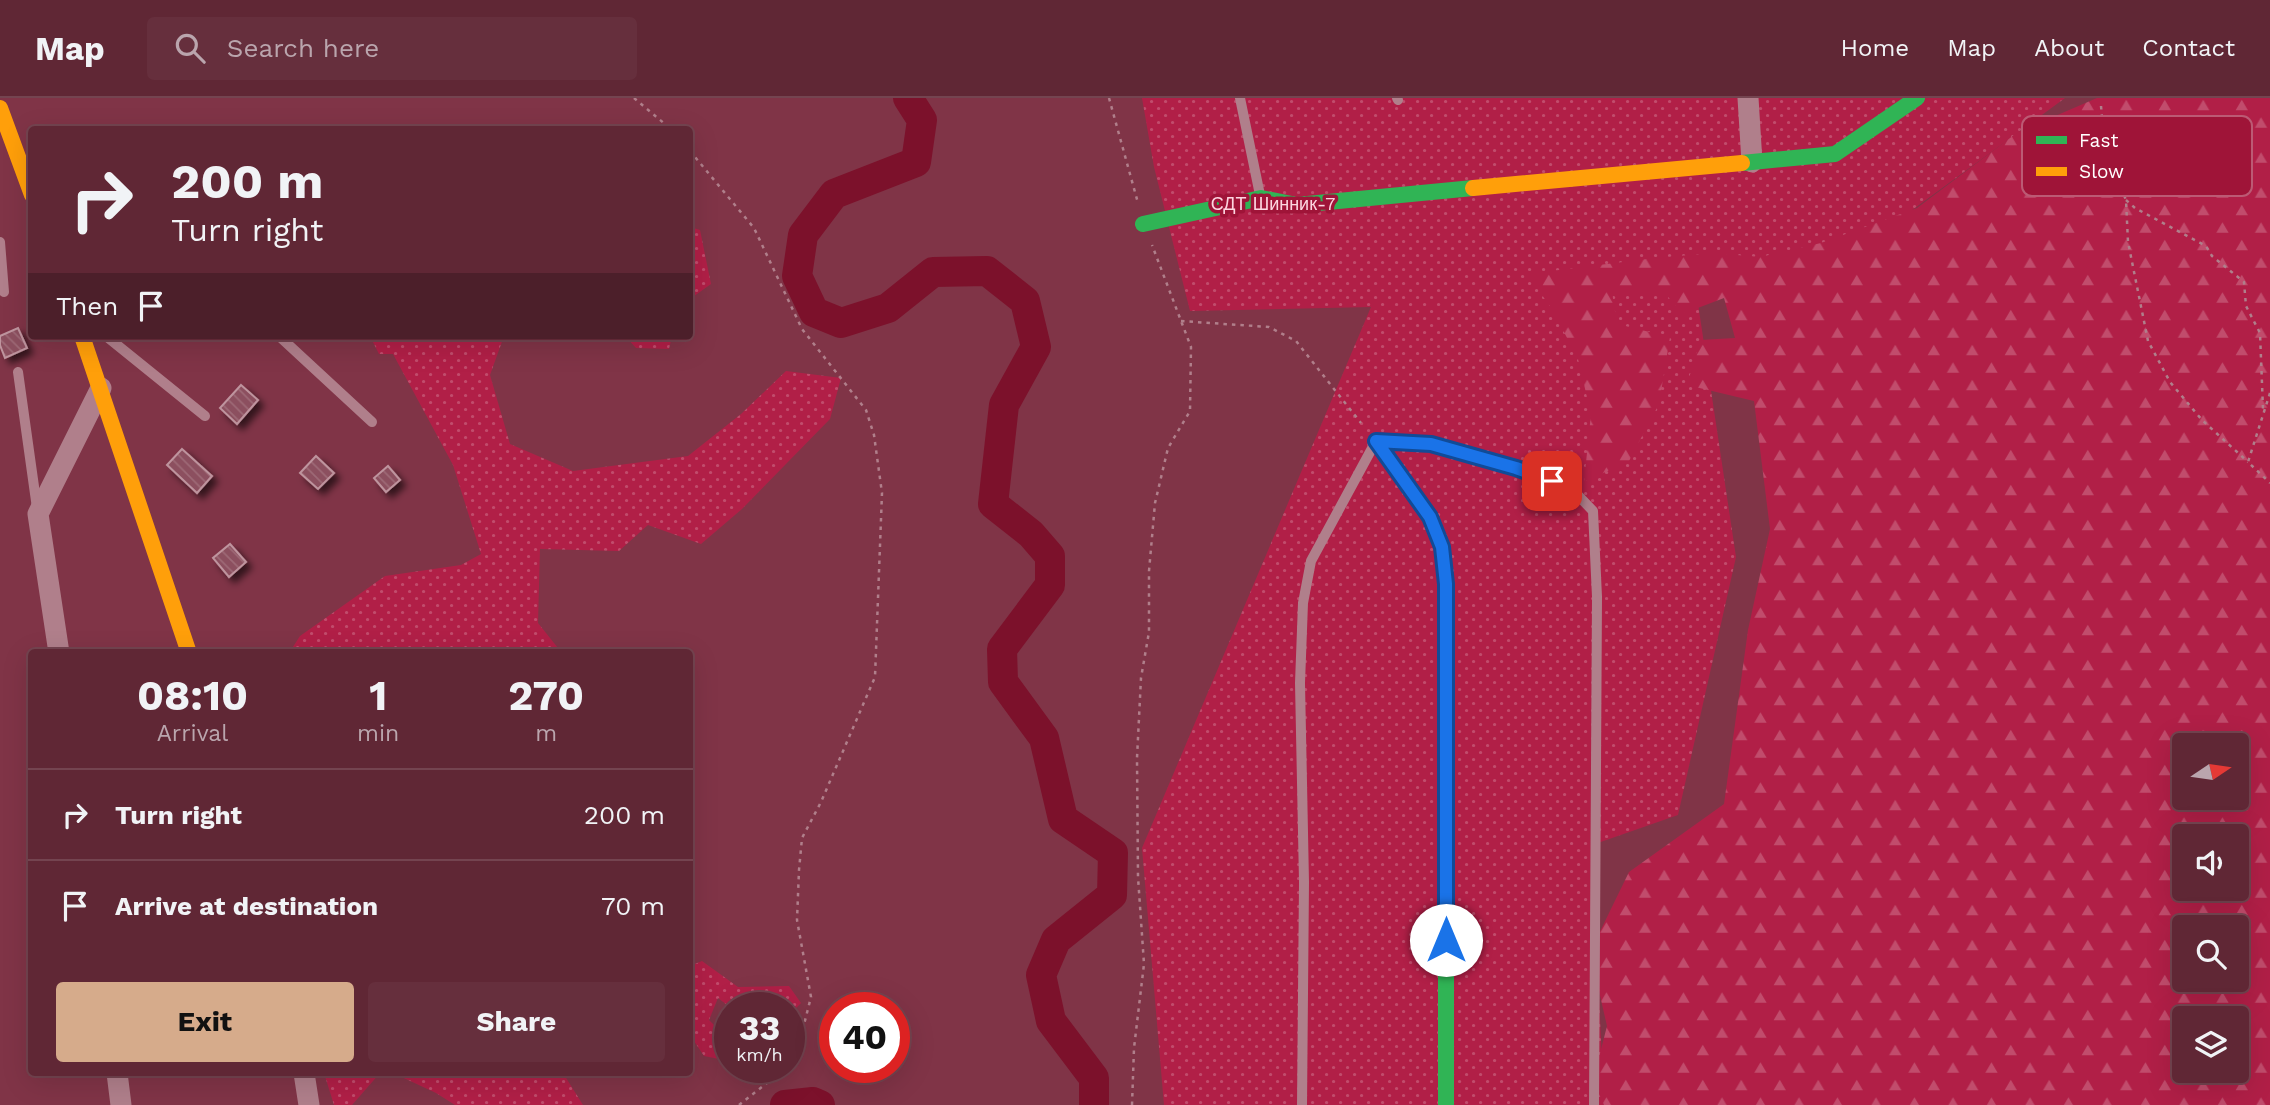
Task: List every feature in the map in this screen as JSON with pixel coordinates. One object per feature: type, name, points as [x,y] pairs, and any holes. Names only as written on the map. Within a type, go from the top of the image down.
[{"type":"street","points":[[1748,98],[1752,162]]},
{"type":"street","points":[[1143,224],[1261,198],[1297,205],[1835,154],[1916,98]]},
{"type":"street","points":[[0,108],[28,184]]},
{"type":"street","points":[[84,340],[188,649]]},
{"type":"street","points":[[58,649],[38,514],[101,388]]},
{"type":"street","points":[[1376,441],[1430,517],[1442,547],[1446,584],[1446,1105]]},
{"type":"street","points":[[117,1076],[121,1105]]},
{"type":"street","points":[[304,1076],[309,1105]]},
{"type":"lane","points":[[1240,98],[1261,198]]},
{"type":"lane","points":[[0,242],[4,292]]},
{"type":"lane","points":[[111,340],[205,416]]},
{"type":"lane","points":[[283,340],[372,422]]},
{"type":"lane","points":[[18,372],[38,514]]},
{"type":"lane","points":[[1302,1105],[1304,883],[1300,683],[1303,603],[1311,561],[1376,441],[1431,444],[1516,468],[1570,487],[1593,511],[1597,597],[1594,1105]]},
{"type":"path","points":[[635,98],[667,126]]},
{"type":"path","points":[[1109,98],[1143,224],[1191,347],[1190,411],[1168,448],[1155,503],[1149,572],[1149,632],[1141,678],[1137,824],[1144,964],[1134,1048],[1132,1105]]},
{"type":"path","points":[[2101,106],[2102,116]]},
{"type":"path","points":[[693,155],[754,228],[802,329],[866,410],[874,435],[882,493],[875,677],[821,802],[802,838],[797,920],[811,997],[805,1020]]},
{"type":"path","points":[[2124,196],[2128,242],[2148,341],[2170,383],[2203,420],[2270,484]]},
{"type":"path","points":[[2126,200],[2135,208],[2206,246],[2212,257],[2244,282],[2246,306],[2260,333],[2263,409]]},
{"type":"path","points":[[1181,321],[1269,327],[1296,341],[1376,441]]},
{"type":"path","points":[[2248,462],[2270,393]]},
{"type":"path","points":[[739,1105],[766,1083]]},
{"type":"green space","name":"СДТ Шинник-7","points":[[1142,98],[2065,98],[2040,116],[2022,116],[2022,130],[1878,235],[1694,277],[1736,557],[1678,815],[1592,845],[1604,1105],[1164,1105],[1142,848],[1371,307],[1190,311],[1154,167]]},
{"type":"green space","points":[[2097,98],[2270,98],[2270,1105],[1604,1105],[1593,1081],[1607,1026],[1590,952],[1629,872],[1724,804],[1748,630],[1770,529],[1754,401],[1687,385],[1700,340],[1735,338],[1724,298],[1682,314],[1664,292],[1612,292],[1617,324],[1670,337],[1659,404],[1629,461],[1584,482],[1591,414],[1578,359],[1552,309],[1527,274],[1714,253],[1760,257],[1821,243],[1917,208],[2022,130],[2022,196],[2252,196],[2252,116],[2055,116]]},
{"type":"green space","points":[[693,228],[700,230],[711,284],[693,297]]},
{"type":"green space","points":[[372,340],[503,340],[490,375],[510,444],[573,471],[688,456],[741,414],[786,371],[841,378],[830,419],[742,509],[701,544],[648,525],[619,551],[540,549],[538,623],[559,649],[292,649],[300,636],[385,576],[461,565],[481,554],[453,465],[393,354],[379,354]]},
{"type":"green space","points":[[629,340],[671,340],[669,349],[636,348]]},
{"type":"green space","points":[[702,961],[738,987],[789,986],[793,992],[714,992],[714,1008],[709,1020],[714,1025],[714,1058],[704,1056],[693,1040],[693,965]]},
{"type":"green space","points":[[325,1076],[377,1076],[352,1105],[334,1105]]},
{"type":"green space","points":[[399,1076],[565,1076],[583,1105],[455,1105]]},
{"type":"building","points":[[18,328],[27,348],[5,358],[0,336]]},
{"type":"building","points":[[241,385],[258,400],[237,424],[220,408]]},
{"type":"building","points":[[182,449],[212,476],[197,493],[167,465]]},
{"type":"building","points":[[316,456],[334,473],[318,489],[300,473]]},
{"type":"building","points":[[388,466],[400,480],[386,492],[374,478]]},
{"type":"building","points":[[230,544],[246,562],[229,577],[213,558]]},
{"type":"waterway","points":[[908,98],[922,120],[916,162],[834,194],[803,235],[797,276],[814,312],[841,323],[888,308],[933,272],[987,271],[1025,301],[1036,347],[1004,405],[993,504],[1031,534],[1050,556],[1050,585],[1002,649],[1003,682],[1044,738],[1063,819],[1113,853],[1112,895],[1056,940],[1041,975],[1051,1021],[1094,1078],[1094,1105]]},
{"type":"waterway","points":[[785,1105],[813,1102],[820,1105]]},
{"type":"traffic: fast","points":[[1742,163],[1835,154],[1917,98]]},
{"type":"traffic: fast","points":[[1143,224],[1261,198],[1297,205],[1473,188]]},
{"type":"traffic: fast","points":[[1446,781],[1446,1105]]},
{"type":"traffic: slow","points":[[0,108],[28,184]]},
{"type":"traffic: slow","points":[[1473,188],[1742,163]]},
{"type":"traffic: slow","points":[[83,340],[188,649]]},
{"type":"traffic: slow","points":[[1376,441],[1430,517],[1442,547],[1446,584],[1446,781]]},
{"type":"route","points":[[1446,940],[1446,584],[1442,547],[1430,517],[1376,441],[1431,444],[1552,481]]}]
